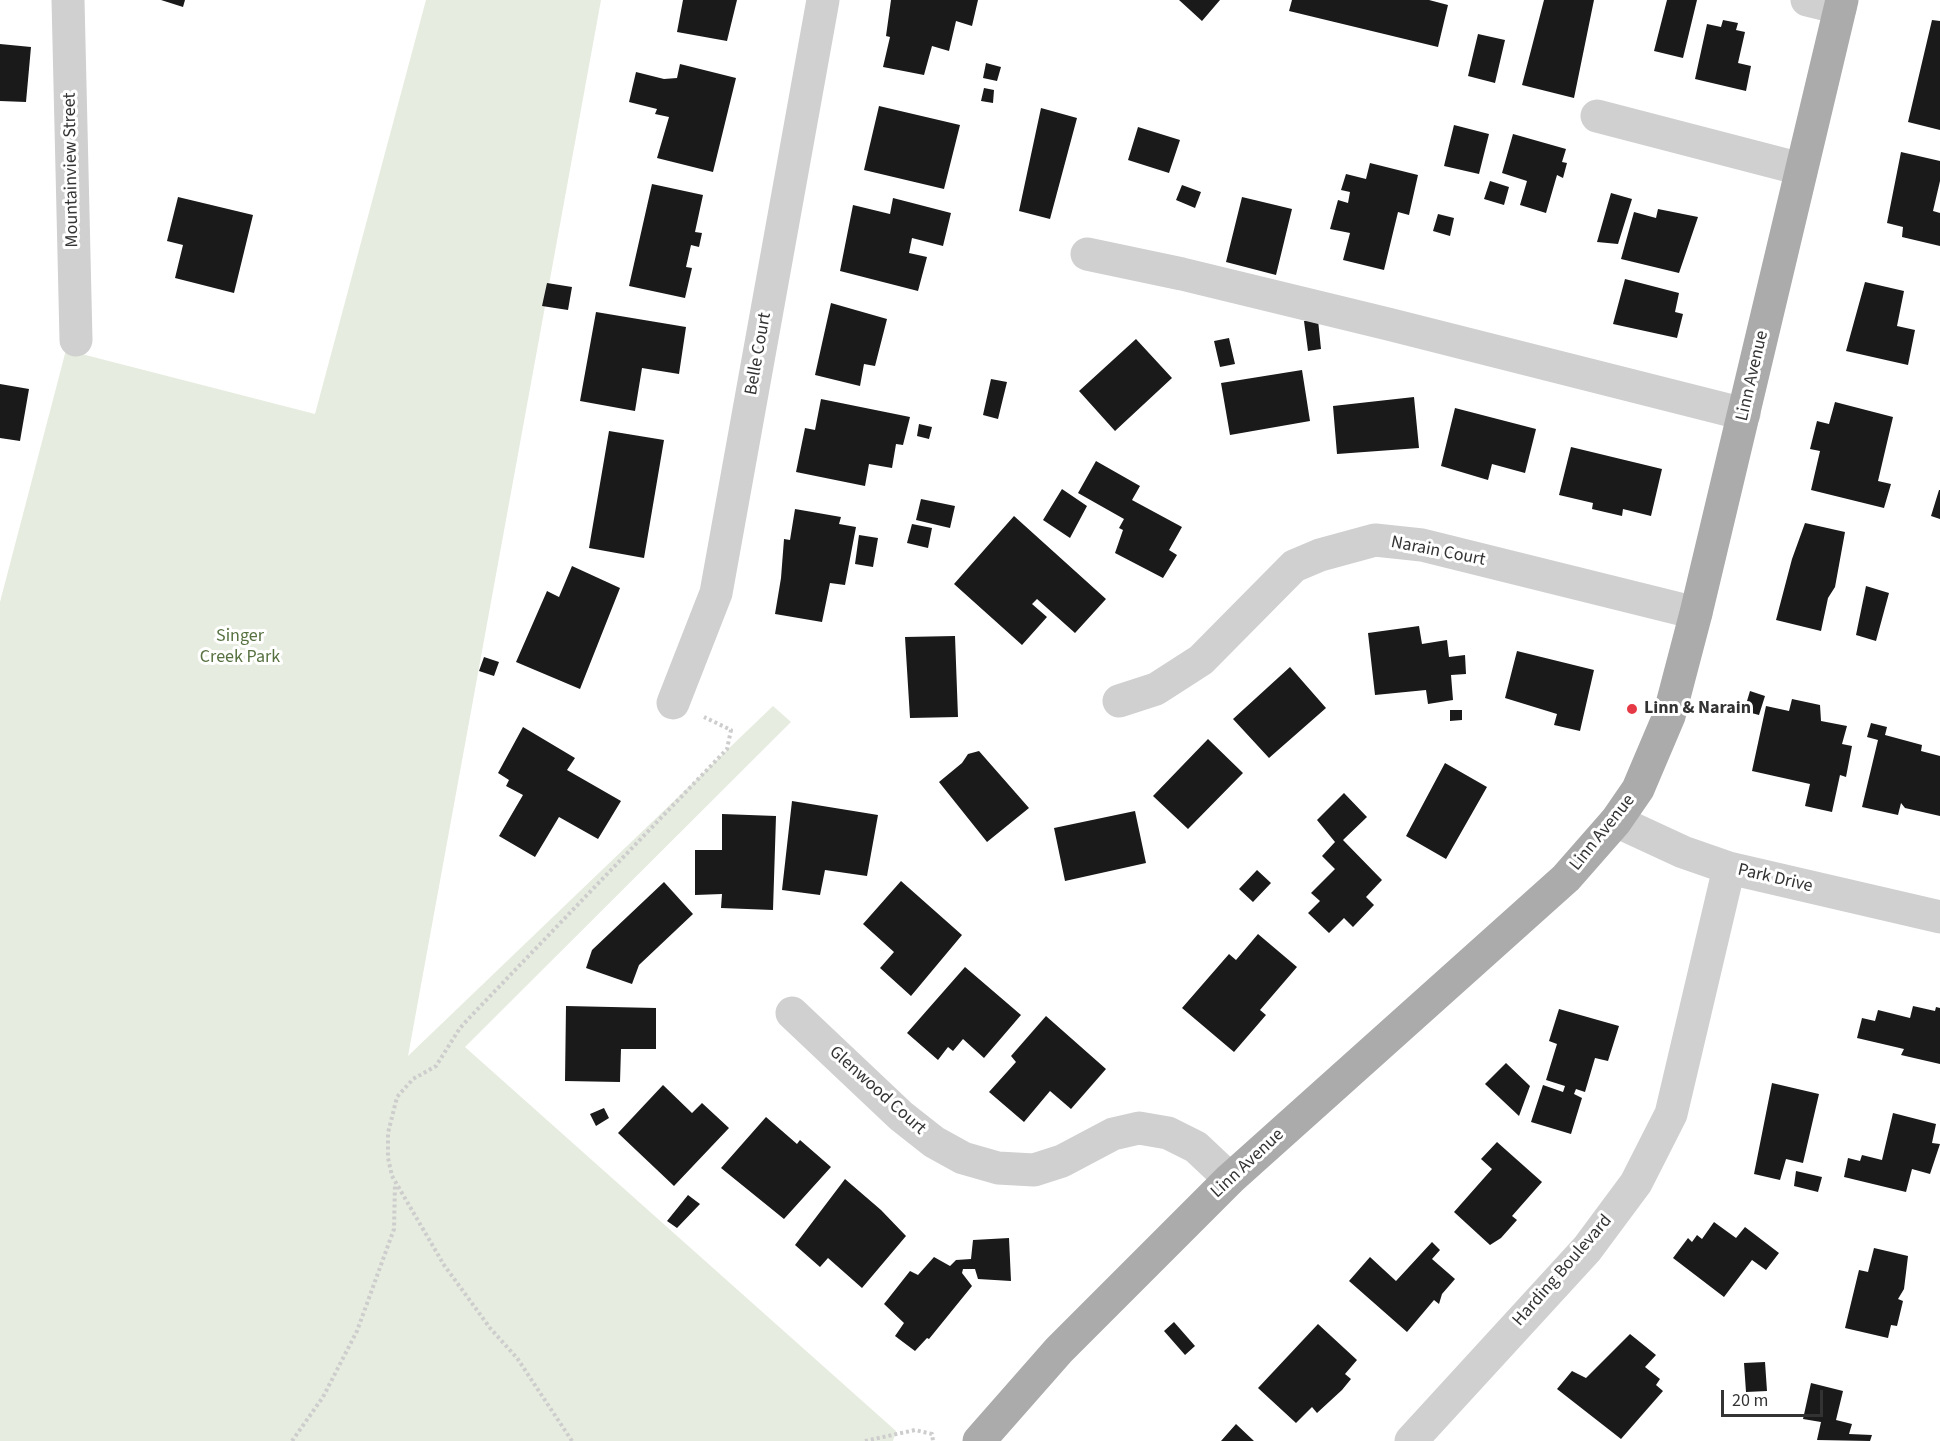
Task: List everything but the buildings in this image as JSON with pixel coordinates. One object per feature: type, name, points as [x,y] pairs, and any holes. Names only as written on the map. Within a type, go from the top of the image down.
[{"type":"main road","name":"Linn Avenue","points":[[979,1441],[1059,1350],[1230,1179],[1566,878],[1616,821],[1638,789],[1661,737],[1696,613],[1841,4]]},
{"type":"street","name":"Mountainview Street","points":[[68,0],[76,340]]},
{"type":"street","name":"Belle Court","points":[[673,703],[716,593],[823,0]]},
{"type":"street","points":[[1807,0],[1841,4]]},
{"type":"street","points":[[1597,116],[1801,170]]},
{"type":"street","points":[[1087,254],[1182,274],[1377,321],[1744,414]]},
{"type":"street","name":"Narain Court","points":[[1119,701],[1156,688],[1201,660],[1294,566],[1320,555],[1375,540],[1422,545],[1696,613]]},
{"type":"street","name":"Park Drive","points":[[1616,821],[1683,852],[1729,868],[1940,916]]},
{"type":"street","name":"Harding Boulevard","points":[[1411,1441],[1587,1250],[1636,1183],[1671,1114],[1729,868]]},
{"type":"street","name":"Glenwood Court","points":[[792,1013],[902,1116],[934,1142],[963,1158],[998,1168],[1034,1170],[1062,1161],[1113,1134],[1139,1128],[1168,1133],[1196,1147],[1230,1179]]},
{"type":"path","points":[[572,1441],[517,1358],[490,1328],[444,1266],[428,1235],[395,1184],[387,1158],[388,1133],[398,1097],[413,1079],[436,1066],[460,1028],[727,749],[731,730],[673,703]]},
{"type":"path","points":[[292,1441],[323,1397],[357,1331],[394,1229],[395,1184]]},
{"type":"path","points":[[865,1441],[915,1430],[932,1434],[933,1441]]},
{"type":"green space","name":"Singer Creek Park","points":[[426,0],[601,0],[408,1056],[773,706],[791,722],[465,1047],[896,1431],[893,1441],[0,1441],[0,602],[66,350],[315,414]]},
{"type":"place","name":"Linn & Narain","points":[[1632,709]]}]
